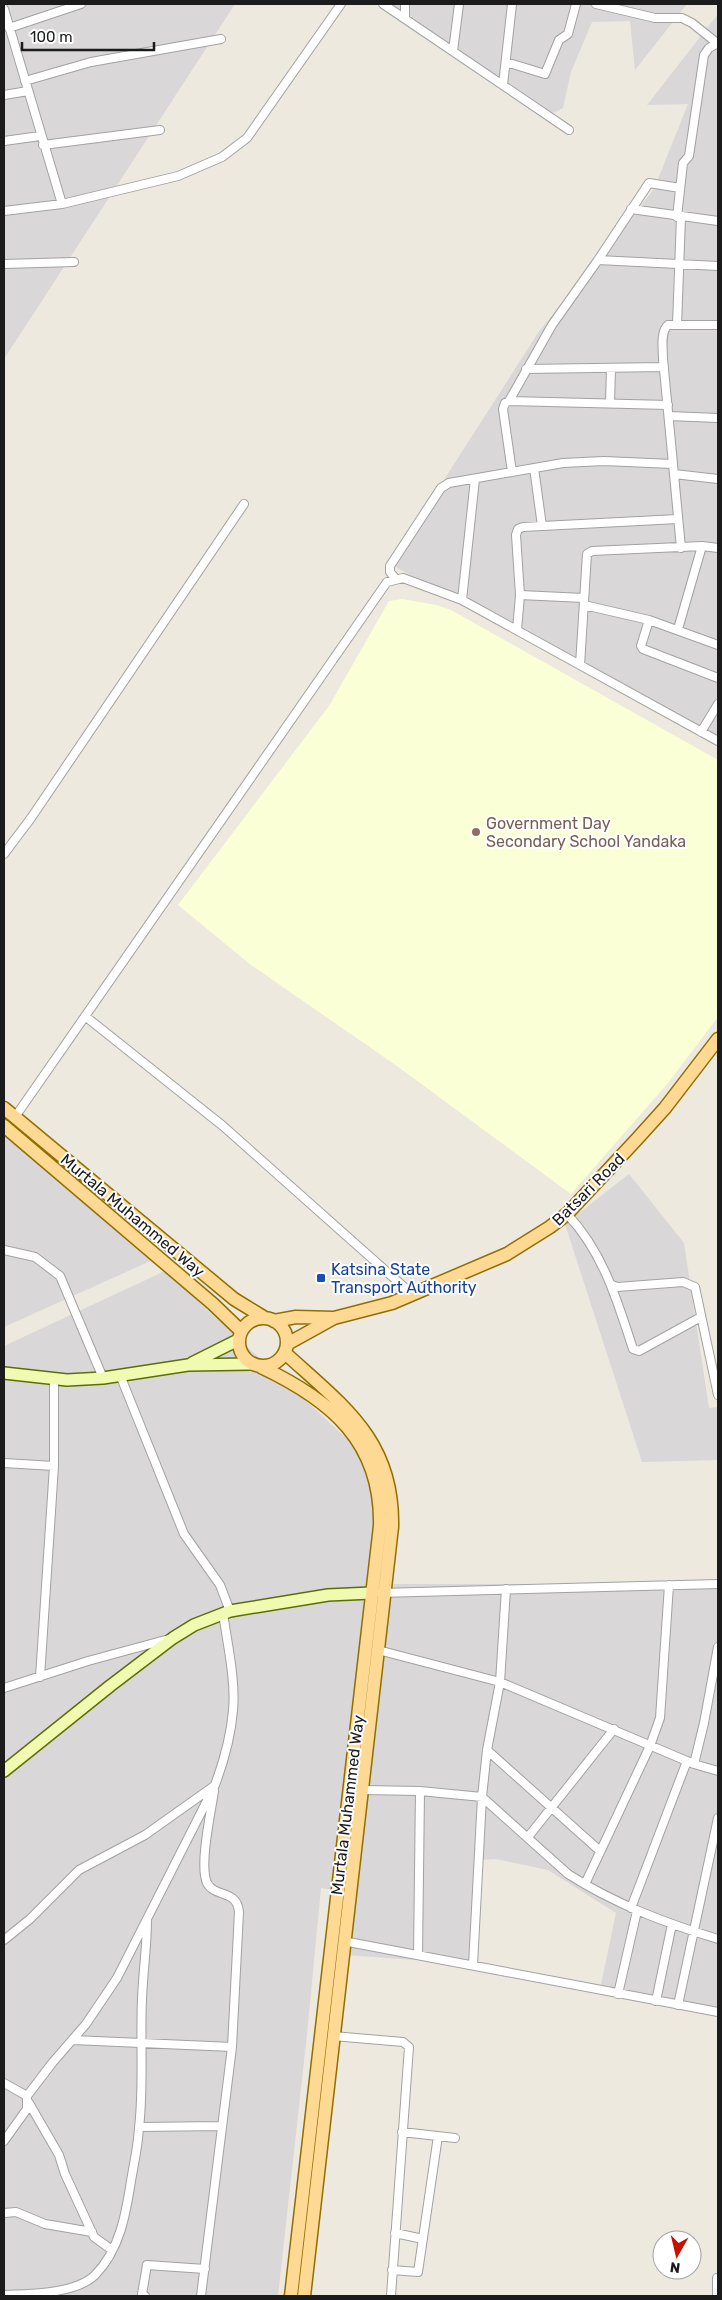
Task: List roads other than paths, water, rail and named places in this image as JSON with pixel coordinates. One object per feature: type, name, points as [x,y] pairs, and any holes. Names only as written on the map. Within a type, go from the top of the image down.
[{"type":"main road","name":"Batsari Road","points":[[334,1318],[392,1303],[413,1295],[507,1254],[550,1227],[567,1214],[664,1108],[718,1039]]},
{"type":"main road","name":"Murtala Muhammed Way","points":[[4,1108],[234,1299],[269,1319]]},
{"type":"main road","name":"Murtala Muhammed Way","points":[[4,1126],[206,1298],[239,1336]]},
{"type":"main road","points":[[304,1316],[334,1318],[286,1349],[278,1361],[270,1365],[256,1365],[244,1358],[239,1350],[239,1336],[247,1324],[255,1319],[304,1316]]},
{"type":"main road","points":[[269,1319],[281,1326],[286,1335],[286,1349],[353,1417],[368,1435],[378,1452],[391,1490],[392,1508],[363,1790],[343,1941],[333,2036],[308,2203],[311,2233],[304,2296]]},
{"type":"main road","name":"Murtala Muhammed Way","points":[[256,1365],[308,1392],[352,1434],[368,1456],[379,1492],[380,1506],[308,2203],[291,2296]]},
{"type":"street","points":[[9,28],[81,4]]},
{"type":"street","points":[[4,211],[62,204],[178,176],[222,157],[248,138],[341,4]]},
{"type":"street","points":[[383,4],[569,130]]},
{"type":"street","points":[[405,4],[405,18]]},
{"type":"street","points":[[453,51],[459,4]]},
{"type":"street","points":[[503,85],[512,4]]},
{"type":"street","points":[[506,62],[545,74],[559,40],[568,34],[576,4]]},
{"type":"street","points":[[596,4],[655,18],[682,18],[692,23],[718,43],[709,48],[704,55],[689,156],[683,163],[680,188],[680,265],[677,325]]},
{"type":"street","points":[[4,10],[40,136],[62,204]]},
{"type":"street","points":[[25,81],[92,62],[220,39]]},
{"type":"street","points":[[4,96],[28,91]]},
{"type":"street","points":[[43,146],[160,130]]},
{"type":"street","points":[[4,141],[40,136]]},
{"type":"street","points":[[509,401],[552,325],[649,183],[680,188]]},
{"type":"street","points":[[631,209],[718,221]]},
{"type":"street","points":[[598,260],[718,266]]},
{"type":"street","points":[[4,264],[74,262]]},
{"type":"street","points":[[680,548],[664,367],[664,328],[668,325],[718,326]]},
{"type":"street","points":[[526,369],[664,367]]},
{"type":"street","points":[[610,403],[611,368]]},
{"type":"street","points":[[512,472],[502,409],[504,403],[509,401],[668,405]]},
{"type":"street","points":[[669,416],[718,418]]},
{"type":"street","points":[[395,578],[390,572],[390,566],[443,485],[563,463],[604,461],[673,464]]},
{"type":"street","points":[[534,468],[542,526]]},
{"type":"street","points":[[674,474],[718,479]]},
{"type":"street","points":[[462,600],[475,479]]},
{"type":"street","points":[[4,854],[31,818],[244,504]]},
{"type":"street","points":[[517,630],[520,595],[516,535],[518,529],[678,519]]},
{"type":"street","points":[[678,629],[702,546]]},
{"type":"street","points":[[580,665],[587,554],[592,552],[702,546],[718,548]]},
{"type":"street","points":[[15,1117],[387,582],[395,578],[403,578],[462,600],[718,741]]},
{"type":"street","points":[[520,595],[584,602],[678,629],[718,644]]},
{"type":"street","points":[[649,620],[641,646],[643,649],[718,678]]},
{"type":"street","points":[[701,732],[718,704]]},
{"type":"street","points":[[85,1016],[223,1126],[413,1295]]},
{"type":"street","points":[[567,1214],[583,1230],[612,1286],[633,1348],[639,1351],[701,1317]]},
{"type":"street","points":[[4,1250],[35,1257],[60,1276],[103,1378]]},
{"type":"street","points":[[612,1286],[684,1282],[695,1287],[718,1395]]},
{"type":"street","points":[[188,1365],[239,1336]]},
{"type":"street","points":[[4,1374],[54,1380],[103,1378],[188,1365],[256,1365]]},
{"type":"street","points":[[4,2141],[27,2110],[28,2100],[101,2004],[117,1978],[215,1785],[225,1760],[234,1709],[226,1612],[220,1585],[184,1534],[120,1375]]},
{"type":"street","points":[[40,1677],[54,1466],[54,1380]]},
{"type":"street","points":[[4,1463],[54,1466]]},
{"type":"street","points":[[4,1771],[173,1638],[194,1626],[226,1612],[328,1595],[718,1584]]},
{"type":"street","points":[[584,1884],[650,1746],[661,1711],[669,1585]]},
{"type":"street","points":[[473,1965],[482,1796],[487,1750],[500,1682],[506,1590]]},
{"type":"street","points":[[4,1688],[88,1661],[173,1638]]},
{"type":"street","points":[[618,1994],[634,1910],[704,1723],[718,1648]]},
{"type":"street","points":[[378,1650],[500,1682],[614,1729],[650,1746],[718,1771]]},
{"type":"street","points":[[528,1837],[614,1729]]},
{"type":"street","points":[[487,1750],[600,1852]]},
{"type":"street","points":[[4,1940],[30,1919],[79,1870],[145,1835],[215,1785]]},
{"type":"street","points":[[201,2296],[232,2047],[238,1904],[235,1900],[212,1888],[207,1883],[204,1860],[215,1785]]},
{"type":"street","points":[[363,1790],[420,1791],[482,1796],[568,1874],[584,1884],[634,1910],[718,1939]]},
{"type":"street","points":[[418,1955],[420,1791]]},
{"type":"street","points":[[678,2005],[718,1818]]},
{"type":"street","points":[[4,2295],[32,2295],[74,2287],[86,2282],[95,2275],[119,2237],[127,2210],[140,2128],[142,2000],[147,1916]]},
{"type":"street","points":[[656,2001],[672,1924]]},
{"type":"street","points":[[343,1941],[718,2012]]},
{"type":"street","points":[[333,2036],[407,2044],[409,2047],[394,2233],[391,2296]]},
{"type":"street","points":[[73,2040],[232,2047]]},
{"type":"street","points":[[4,2084],[28,2100],[59,2155],[65,2174],[92,2232],[100,2242],[112,2250]]},
{"type":"street","points":[[140,2128],[222,2126]]},
{"type":"street","points":[[402,2132],[456,2138]]},
{"type":"street","points":[[392,2270],[417,2273],[438,2136]]},
{"type":"street","points":[[4,2213],[16,2212],[44,2224],[92,2232]]},
{"type":"street","points":[[394,2233],[423,2238]]},
{"type":"street","points":[[145,2296],[142,2294],[148,2265],[205,2269]]},
{"type":"street","points":[[717,2278],[717,2296]]},
{"type":"place","name":"Government Day Secondary School Yandaka","points":[[476,832]]},
{"type":"place","name":"Katsina State Transport Authority","points":[[321,1278]]}]
